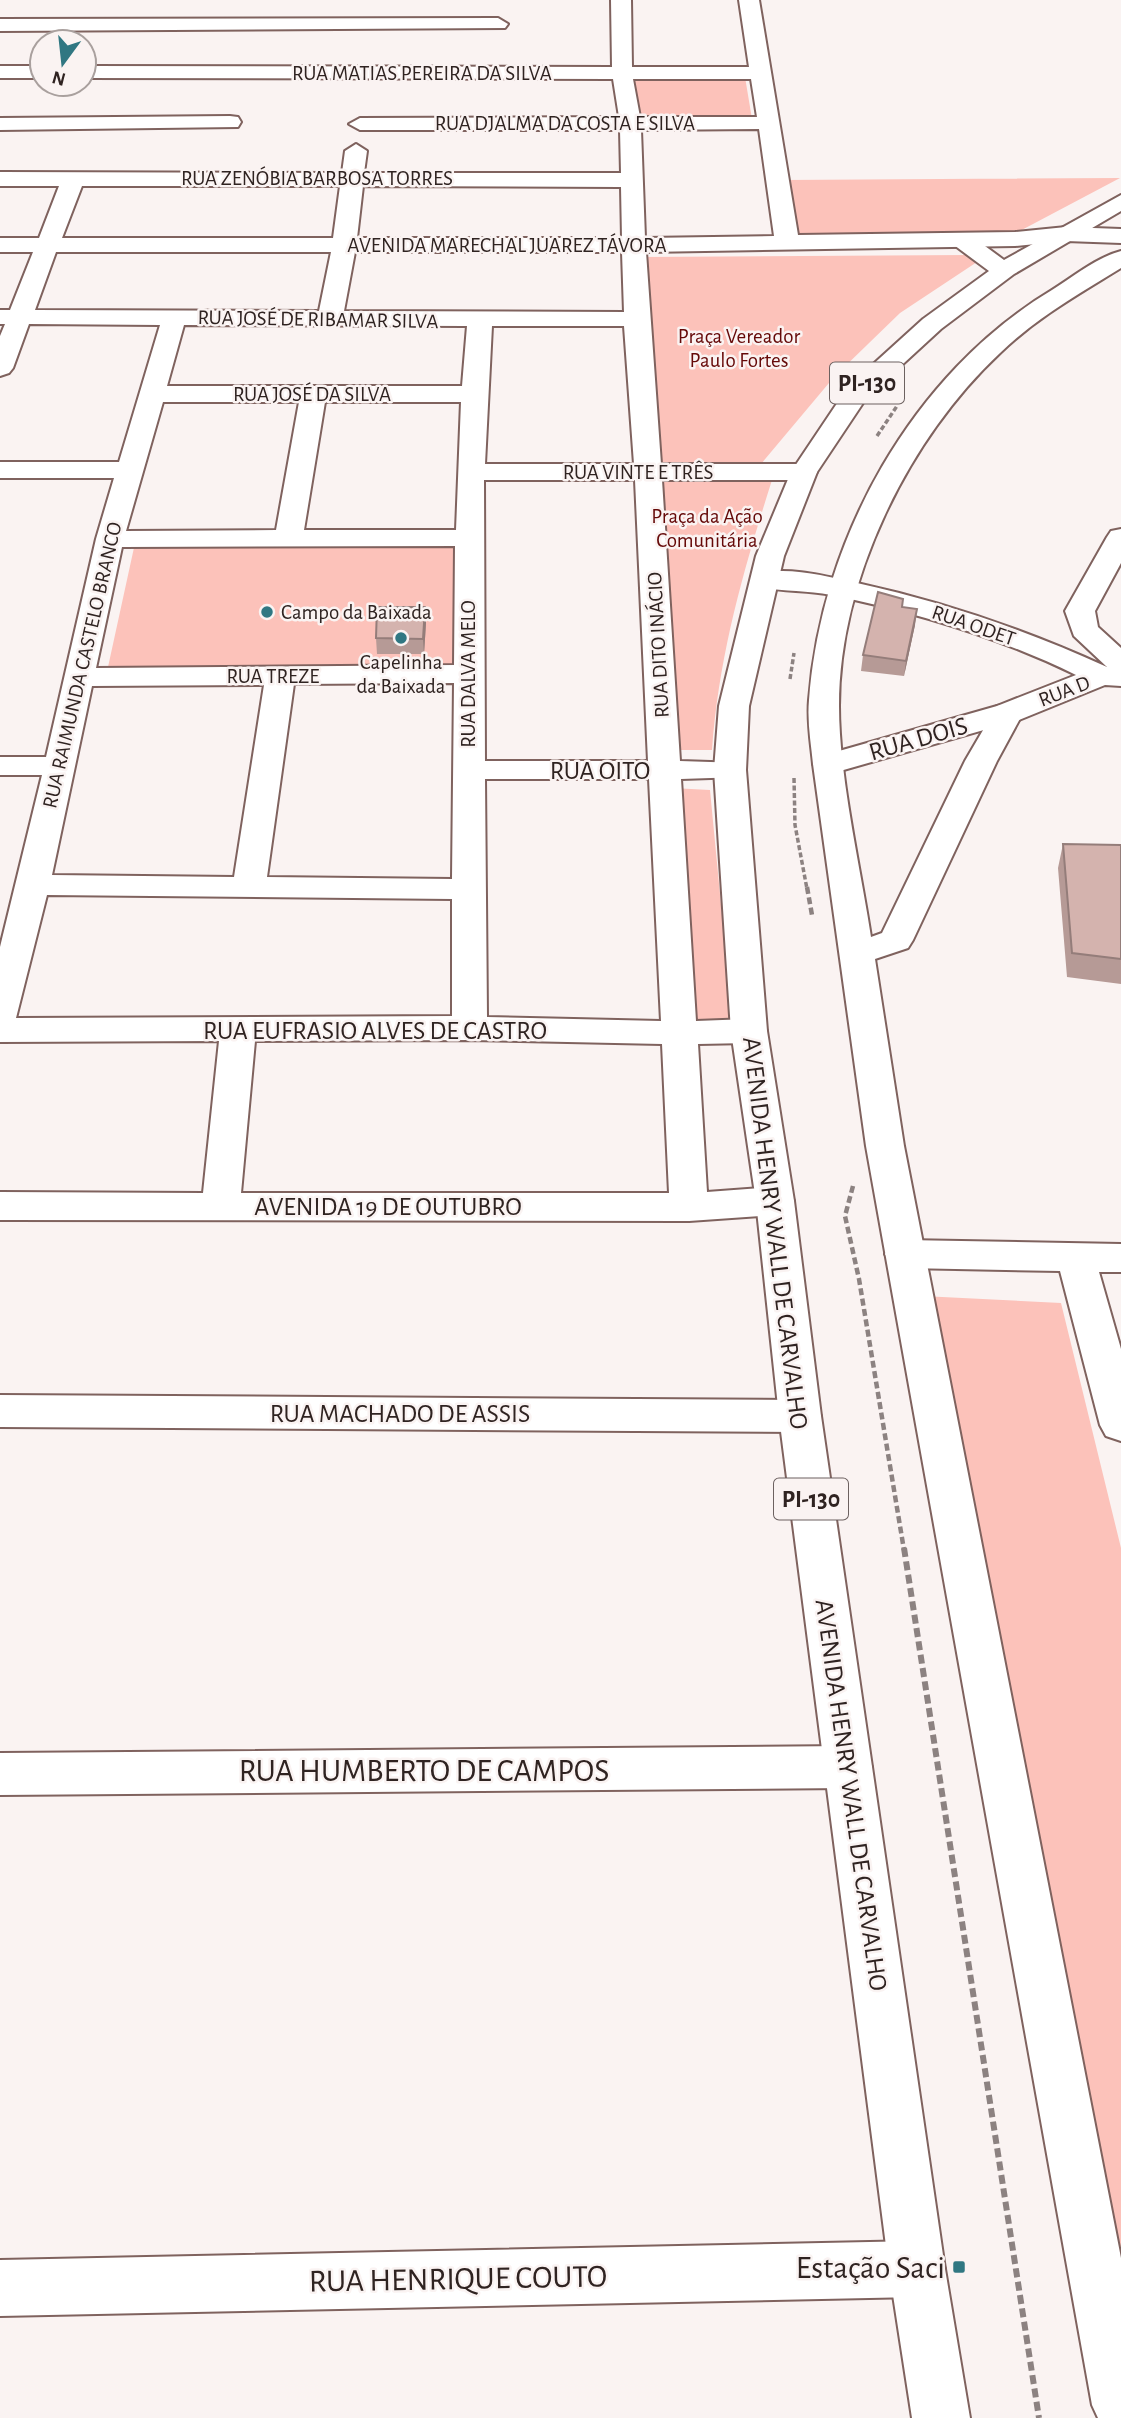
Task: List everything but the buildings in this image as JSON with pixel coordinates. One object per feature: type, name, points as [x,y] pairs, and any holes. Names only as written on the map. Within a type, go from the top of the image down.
[{"type":"street","points":[[123,24],[131,0]]},
{"type":"street","points":[[0,124],[229,129],[259,0]]},
{"type":"street","points":[[494,73],[499,0]]},
{"type":"street","name":"RUA DITO INÁCIO","points":[[621,0],[622,73],[630,122],[636,245],[636,319],[666,770],[688,1207]]},
{"type":"street","points":[[749,0],[787,242]]},
{"type":"street","points":[[0,25],[498,24]]},
{"type":"street","points":[[0,72],[28,72]]},
{"type":"street","name":"RUA MATIAS PEREIRA DA SILVA","points":[[98,72],[761,73]]},
{"type":"street","points":[[330,319],[344,246],[369,73]]},
{"type":"street","name":"RUA DJALMA DA COSTA E SILVA","points":[[360,124],[770,123]]},
{"type":"street","name":"RUA ZENÓBIA BARBOSA TORRES","points":[[0,179],[73,179],[223,170],[353,178],[633,180]]},
{"type":"street","points":[[0,368],[11,317],[49,245],[73,179]]},
{"type":"street","name":"AVENIDA HENRY WALL DE CARVALHO","points":[[941,2418],[917,2269],[800,1416],[775,1201],[749,1031],[730,770],[734,706],[770,556],[804,472],[857,393],[932,324],[1004,271],[1121,202]]},
{"type":"street","points":[[1055,240],[1121,236]]},
{"type":"street","points":[[962,240],[1004,271]]},
{"type":"street","points":[[1055,240],[1121,249]]},
{"type":"street","name":"AVENIDA MARECHAL JUAREZ TÁVORA","points":[[0,245],[636,245],[1055,240]]},
{"type":"street","name":"PI-130","points":[[1121,258],[1035,312],[974,364],[915,432],[871,516],[842,589],[811,768],[858,953],[885,1146],[1121,2405]]},
{"type":"street","name":"RUA JOSÉ DE RIBAMAR SILVA","points":[[11,317],[480,321],[636,319]]},
{"type":"street","name":"RUA RAIMUNDA CASTELO BRANCO","points":[[0,1015],[33,885],[110,539],[174,318]]},
{"type":"street","name":"RUA DALVA MELO","points":[[470,1028],[466,889],[469,770],[468,538],[473,394],[480,321]]},
{"type":"street","name":"RUA JOSÉ DA SILVA","points":[[150,394],[473,394]]},
{"type":"street","points":[[289,536],[313,395]]},
{"type":"street","points":[[0,470],[128,470]]},
{"type":"street","name":"RUA VINTE E TRÊS","points":[[471,472],[804,472]]},
{"type":"street","points":[[110,539],[289,536],[468,538]]},
{"type":"street","points":[[1114,673],[1084,630],[1080,611],[1121,537]]},
{"type":"street","name":"RUA ODET","points":[[766,580],[815,582],[898,600],[1114,673]]},
{"type":"street","name":"RUA D","points":[[1008,713],[1114,673]]},
{"type":"street","name":"RUA TREZE","points":[[78,677],[468,674]]},
{"type":"street","points":[[249,888],[280,676]]},
{"type":"street","points":[[858,953],[896,940],[981,761],[1008,713]]},
{"type":"street","name":"RUA DOIS","points":[[811,768],[1008,713]]},
{"type":"street","points":[[0,766],[58,766]]},
{"type":"street","name":"RUA OITO","points":[[469,770],[730,770]]},
{"type":"street","points":[[33,885],[466,889]]},
{"type":"street","points":[[221,1205],[237,1028]]},
{"type":"street","name":"RUA EUFRASIO ALVES DE CASTRO","points":[[0,1030],[470,1028],[678,1033],[749,1031]]},
{"type":"street","name":"AVENIDA 19 DE OUTUBRO","points":[[0,1206],[688,1207],[775,1201]]},
{"type":"street","points":[[905,1254],[1121,1258]]},
{"type":"street","points":[[1076,1258],[1121,1425]]},
{"type":"street","name":"RUA MACHADO DE ASSIS","points":[[0,1410],[800,1416]]},
{"type":"street","name":"RUA HUMBERTO DE CAMPOS","points":[[0,1773],[848,1767]]},
{"type":"street","name":"RUA HENRIQUE COUTO","points":[[0,2288],[917,2269]]},
{"type":"path","points":[[872,447],[890,413],[900,404]]},
{"type":"path","points":[[790,681],[790,668],[796,648]]},
{"type":"path","points":[[811,768],[795,825],[812,916]]},
{"type":"path","points":[[855,1174],[845,1216],[859,1279],[935,1739],[1039,2418]]},
{"type":"green space","points":[[745,77],[752,119],[637,119],[631,79]]},
{"type":"green space","points":[[1120,178],[1014,234],[791,235],[784,180]]},
{"type":"green space","name":"Praça Vereador Paulo Fortes","points":[[966,255],[977,262],[900,313],[834,377],[761,464],[656,464],[642,257]]},
{"type":"green space","name":"Praça da Ação Comunitária","points":[[655,480],[772,480],[751,548],[726,647],[712,750],[676,750]]},
{"type":"green space","points":[[459,542],[454,666],[108,667],[135,543]]},
{"type":"green space","points":[[672,788],[710,790],[732,1019],[684,1020]]},
{"type":"green space","points":[[922,1296],[1061,1303],[1121,1548],[1121,2250]]},
{"type":"place","name":"Campo da Baixada","points":[[267,612]]},
{"type":"place","name":"Capelinha da Baixada","points":[[401,638]]},
{"type":"place","name":"Estação Saci","points":[[959,2267]]}]
